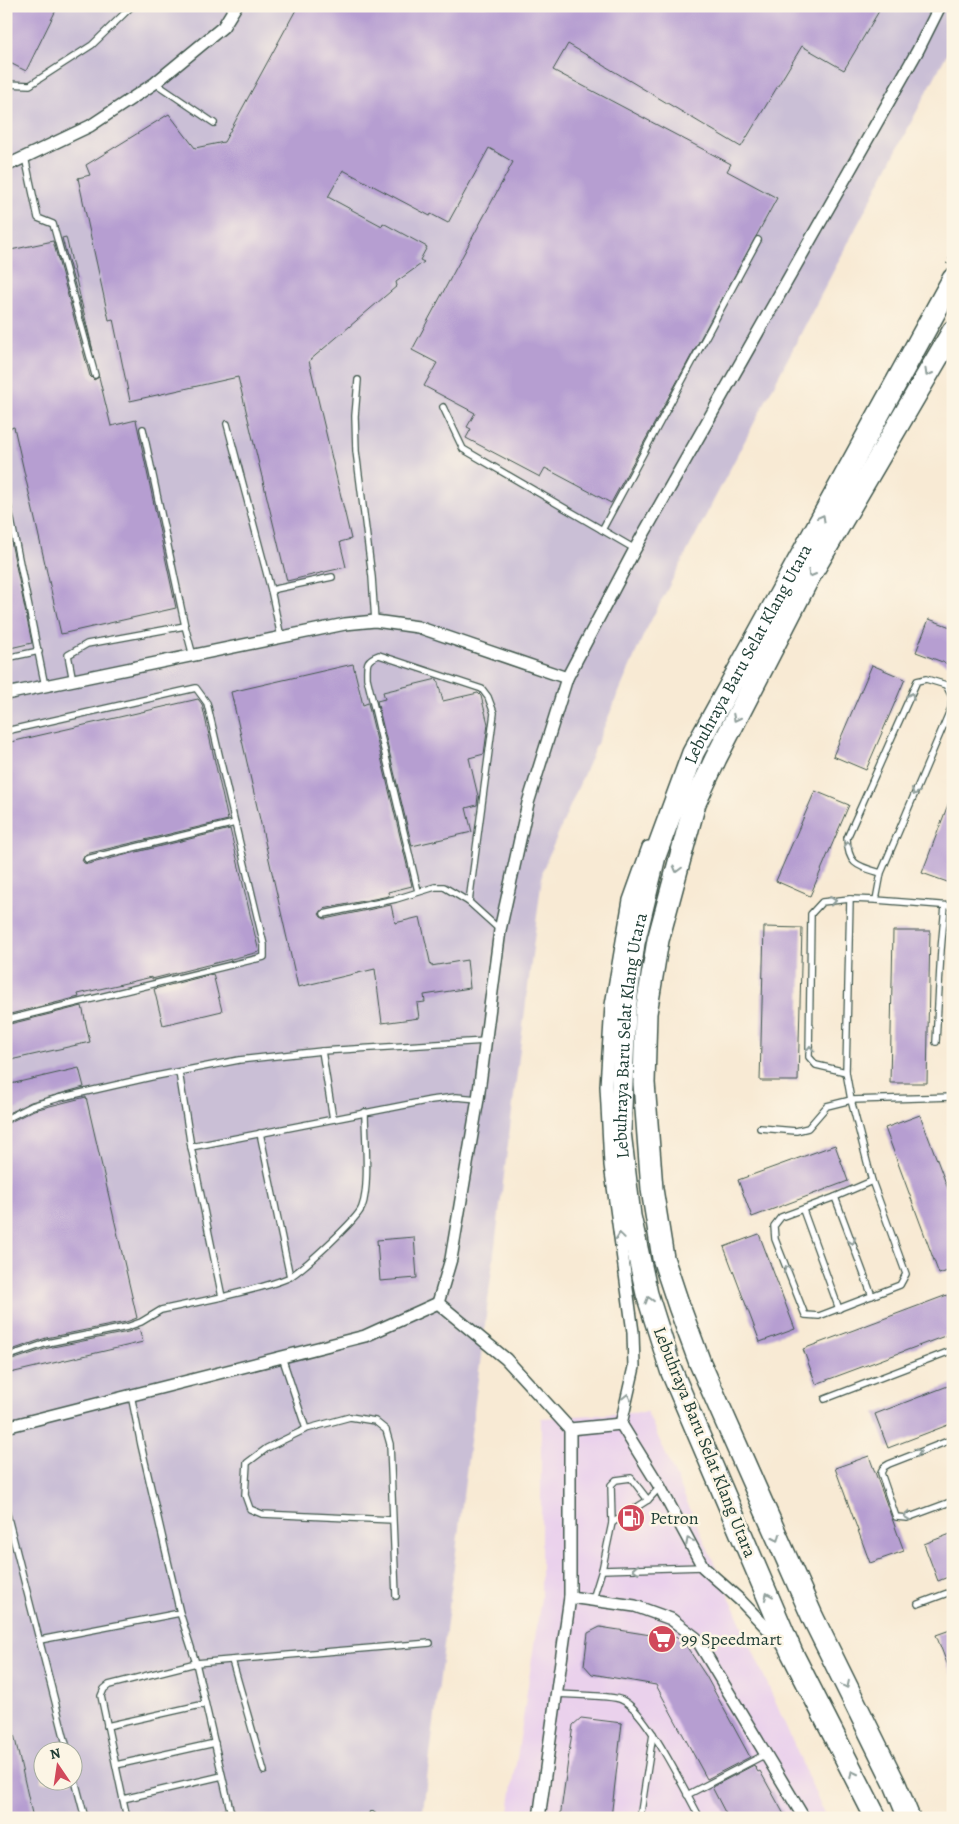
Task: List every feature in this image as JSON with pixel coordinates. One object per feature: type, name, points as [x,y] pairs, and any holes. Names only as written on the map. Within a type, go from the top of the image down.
[{"type":"highway","name":"Lebuhraya Baru Selat Klang Utara","points":[[876,1818],[792,1653],[671,1370],[647,1294],[630,1216],[620,1132],[625,1010],[634,943],[655,856],[693,753],[953,279]]},
{"type":"highway","name":"Lebuhraya Baru Selat Klang Utara","points":[[909,1818],[895,1784],[813,1618],[700,1363],[678,1306],[663,1258],[654,1199],[644,1083],[646,1013],[658,940],[695,803],[716,758],[808,579],[953,331]]},
{"type":"street","points":[[6,166],[90,126],[155,82],[223,26],[236,6]]},
{"type":"street","points":[[6,1427],[365,1336],[438,1303],[451,1259],[478,1099],[500,930],[528,803],[567,678],[635,548],[918,50],[940,6]]},
{"type":"street","points":[[6,694],[346,624],[375,621],[418,627],[567,678]]},
{"type":"street","points":[[693,753],[673,789],[652,834],[629,900],[611,1005],[606,1086],[610,1165],[633,1341],[634,1367],[621,1424],[660,1487],[702,1567],[741,1601],[792,1653]]},
{"type":"street","points":[[438,1303],[506,1359],[570,1429],[570,1597],[539,1818]]},
{"type":"street","points":[[570,1429],[621,1424]]},
{"type":"street","points":[[570,1597],[635,1606],[671,1618],[696,1638],[804,1818]]},
{"type":"lane","points":[[6,84],[30,85],[92,45],[132,6]]},
{"type":"lane","points":[[155,82],[214,123]]},
{"type":"lane","points":[[25,157],[38,218],[52,224],[95,375]]},
{"type":"lane","points":[[602,530],[758,240]]},
{"type":"lane","points":[[358,380],[355,416],[356,451],[372,577],[375,621]]},
{"type":"lane","points":[[442,407],[463,449],[635,548]]},
{"type":"lane","points":[[227,424],[271,590],[281,637]]},
{"type":"lane","points":[[143,429],[193,656]]},
{"type":"lane","points":[[6,495],[45,686]]},
{"type":"lane","points":[[271,590],[332,577]]},
{"type":"lane","points":[[73,680],[68,655],[87,644],[185,626]]},
{"type":"lane","points":[[6,658],[39,651]]},
{"type":"lane","points":[[418,891],[367,678],[367,663],[371,658],[379,656],[482,689],[488,697],[494,713],[469,902]]},
{"type":"lane","points":[[876,900],[881,873],[951,708],[952,697],[946,685],[926,679],[917,681],[847,838],[848,854],[859,867],[881,873]]},
{"type":"lane","points":[[6,731],[196,688],[207,702],[264,945],[264,957],[6,1020]]},
{"type":"lane","points":[[87,858],[235,823]]},
{"type":"lane","points":[[324,914],[396,899],[418,891],[444,886],[469,902],[500,930]]},
{"type":"lane","points":[[850,899],[846,1072],[851,1100],[872,1181],[906,1274],[900,1285],[819,1316],[805,1315],[774,1239],[774,1226],[781,1217],[803,1210],[872,1181]]},
{"type":"lane","points":[[846,1072],[816,1065],[810,1057],[811,914],[822,902],[850,899],[953,906]]},
{"type":"lane","points":[[936,1042],[945,906]]},
{"type":"lane","points":[[6,1120],[32,1106],[59,1098],[239,1060],[322,1051],[486,1042]]},
{"type":"lane","points":[[322,1051],[333,1119]]},
{"type":"lane","points":[[179,1072],[191,1147],[222,1297]]},
{"type":"lane","points":[[760,1128],[796,1131],[808,1128],[826,1106],[851,1100],[953,1097]]},
{"type":"lane","points":[[191,1147],[431,1100],[478,1099]]},
{"type":"lane","points":[[6,1357],[47,1343],[141,1322],[161,1310],[222,1297],[272,1284],[290,1277],[350,1224],[362,1209],[365,1194],[365,1112]]},
{"type":"lane","points":[[260,1134],[290,1277]]},
{"type":"lane","points":[[835,1197],[872,1296]]},
{"type":"lane","points":[[803,1210],[839,1309]]},
{"type":"lane","points":[[825,1398],[953,1350]]},
{"type":"lane","points":[[282,1357],[306,1429]]},
{"type":"lane","points":[[131,1395],[180,1613],[196,1663],[231,1815],[206,1818]]},
{"type":"lane","points":[[393,1520],[262,1514],[250,1509],[245,1496],[247,1463],[267,1448],[306,1429],[350,1417],[375,1422],[386,1430],[390,1444],[393,1520],[396,1596]]},
{"type":"lane","points":[[953,1439],[889,1464],[884,1467],[881,1473],[896,1517],[907,1518],[953,1501]]},
{"type":"lane","points":[[593,1599],[602,1570],[612,1523],[611,1485],[616,1480],[631,1478],[648,1500]]},
{"type":"lane","points":[[612,1523],[648,1500],[660,1487]]},
{"type":"lane","points":[[6,1510],[66,1742]]},
{"type":"lane","points":[[602,1570],[702,1567]]},
{"type":"lane","points":[[918,1604],[953,1591]]},
{"type":"lane","points":[[40,1640],[180,1613]]},
{"type":"lane","points":[[128,1818],[101,1696],[104,1689],[109,1685],[196,1663],[430,1643]]},
{"type":"lane","points":[[232,1660],[264,1771]]},
{"type":"lane","points":[[557,1694],[621,1699],[632,1706],[653,1734],[700,1818]]},
{"type":"lane","points":[[107,1726],[206,1704]]},
{"type":"lane","points":[[640,1818],[653,1734]]},
{"type":"lane","points":[[116,1765],[215,1742]]},
{"type":"lane","points":[[687,1795],[766,1754]]},
{"type":"lane","points":[[123,1799],[222,1776]]},
{"type":"lane","points":[[78,1792],[85,1818]]},
{"type":"shaded area","points":[[6,6],[953,6],[953,42],[644,634],[543,869],[422,1818],[6,1818]]},
{"type":"shaded area","points":[[647,1412],[826,1818],[508,1818],[541,1598],[541,1418]]},
{"type":"building","points":[[6,6],[58,6],[26,71],[6,61]]},
{"type":"building","points":[[298,6],[882,6],[844,70],[802,46],[741,147],[568,44],[553,70],[731,164],[727,171],[777,198],[611,503],[545,468],[540,477],[466,438],[471,429],[467,427],[475,413],[424,386],[437,363],[412,350],[513,162],[489,148],[448,223],[431,214],[430,216],[343,170],[328,197],[382,226],[383,223],[427,247],[420,260],[424,262],[396,282],[397,286],[309,361],[351,539],[340,542],[346,567],[287,581],[238,377],[130,401],[113,319],[109,320],[78,178],[90,175],[86,165],[169,114],[195,148],[224,142]]},
{"type":"building","points":[[66,237],[93,351],[62,238]]},
{"type":"building","points":[[53,241],[90,376],[94,380],[99,377],[111,426],[136,420],[176,608],[61,634],[14,427],[6,429],[6,251]]},
{"type":"building","points":[[10,537],[32,643],[6,649],[6,538]]},
{"type":"building","points":[[929,619],[953,628],[953,666],[916,652]]},
{"type":"building","points":[[353,664],[363,705],[368,703],[412,886],[388,892],[389,896],[323,909],[319,914],[325,919],[391,905],[395,923],[420,917],[431,966],[467,960],[470,988],[424,995],[425,1002],[417,1003],[419,1018],[382,1023],[375,969],[298,987],[231,692]]},
{"type":"building","points":[[872,665],[905,679],[866,770],[833,756]]},
{"type":"building","points":[[437,679],[443,701],[478,693],[481,696],[488,724],[484,754],[469,758],[478,796],[477,805],[466,808],[472,832],[412,846],[377,701],[385,699],[383,692]]},
{"type":"building","points":[[198,699],[202,704],[228,820],[86,854],[82,860],[88,864],[230,829],[259,952],[152,979],[152,977],[78,994],[79,997],[6,1015],[6,743]]},
{"type":"building","points":[[815,791],[849,805],[810,896],[776,881]]},
{"type":"building","points":[[953,794],[953,884],[922,873]]},
{"type":"building","points":[[764,927],[802,928],[798,1081],[760,1081]]},
{"type":"building","points":[[893,931],[930,931],[927,1083],[890,1083]]},
{"type":"building","points":[[213,974],[222,1011],[163,1025],[154,989]]},
{"type":"building","points":[[82,1006],[90,1042],[6,1061],[6,1025]]},
{"type":"building","points":[[79,1068],[84,1087],[31,1102],[6,1114],[6,1085]]},
{"type":"building","points":[[86,1097],[137,1318],[126,1322],[46,1338],[6,1352],[6,1124],[34,1110]]},
{"type":"building","points":[[920,1115],[953,1202],[953,1269],[939,1274],[885,1128]]},
{"type":"building","points":[[835,1145],[848,1181],[752,1217],[738,1180]]},
{"type":"building","points":[[759,1234],[795,1329],[760,1342],[724,1247]]},
{"type":"building","points":[[414,1237],[417,1278],[380,1281],[377,1240]]},
{"type":"building","points":[[947,1295],[953,1311],[953,1333],[816,1384],[803,1349]]},
{"type":"building","points":[[139,1328],[143,1342],[6,1374],[6,1362],[48,1348],[128,1332]]},
{"type":"building","points":[[953,1384],[953,1423],[888,1448],[875,1414]]},
{"type":"building","points":[[869,1456],[904,1551],[870,1563],[835,1468]]},
{"type":"building","points":[[953,1533],[953,1575],[938,1581],[924,1544]]},
{"type":"building","points":[[600,1627],[681,1638],[706,1676],[750,1757],[707,1779],[656,1685],[592,1674],[584,1665],[588,1633]]},
{"type":"building","points":[[953,1629],[953,1675],[952,1676],[936,1635]]},
{"type":"building","points":[[581,1718],[622,1723],[611,1818],[560,1818],[573,1725]]},
{"type":"building","points":[[6,1721],[11,1721],[33,1818],[6,1818]]},
{"type":"building","points":[[754,1765],[758,1772],[760,1771],[786,1818],[728,1818],[712,1787]]},
{"type":"place","name":"Petron","points":[[631,1518]]},
{"type":"place","name":"99 Speedmart","points":[[662,1639]]}]
